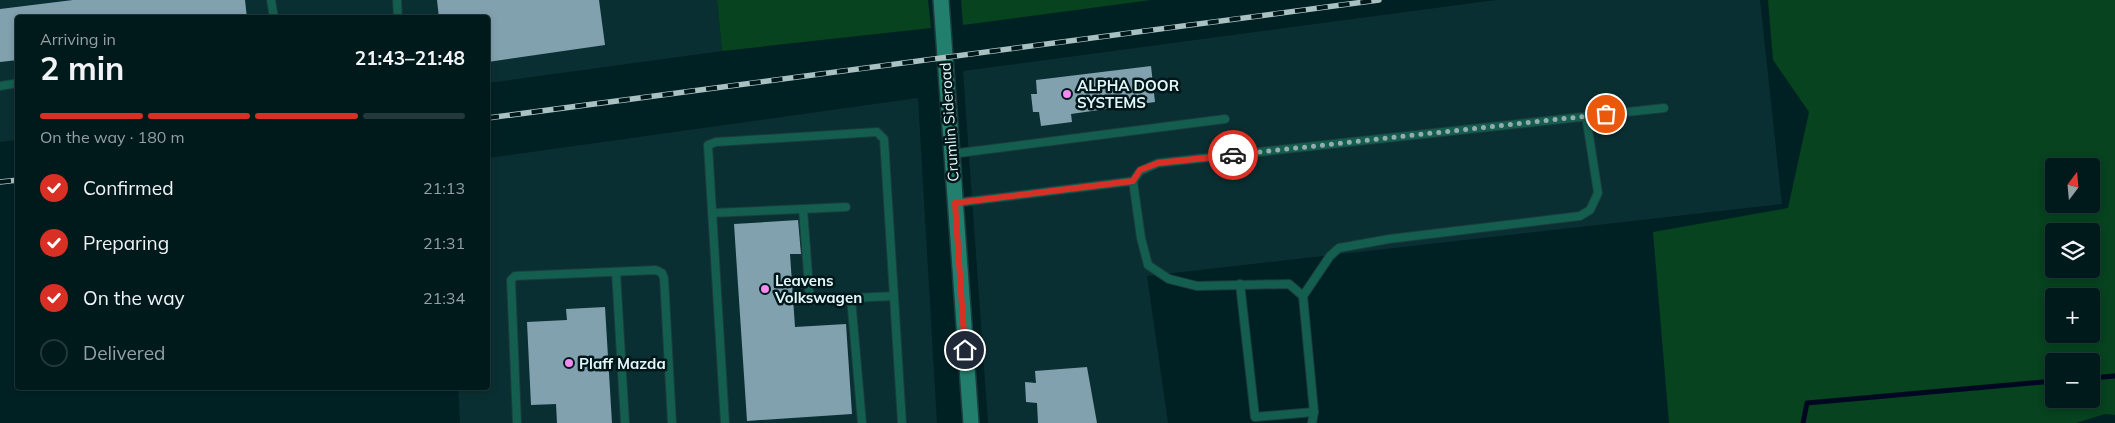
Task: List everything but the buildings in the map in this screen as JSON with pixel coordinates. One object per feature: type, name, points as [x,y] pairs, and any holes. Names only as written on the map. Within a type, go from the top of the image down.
[{"type":"street","name":"Crumlin Sideroad","points":[[941,0],[970,423]]},
{"type":"lane","points":[[271,0],[274,15]]},
{"type":"lane","points":[[397,0],[398,15]]},
{"type":"lane","points":[[0,86],[15,84]]},
{"type":"lane","points":[[1304,296],[1289,284],[1197,286],[1168,279],[1148,265],[1141,238],[1133,181],[1140,170],[1158,163],[1664,108]]},
{"type":"lane","points":[[1312,423],[1314,412],[1304,296],[1330,256],[1339,248],[1389,239],[1580,216],[1590,210],[1598,193],[1586,116]]},
{"type":"lane","points":[[951,154],[1225,119]]},
{"type":"lane","points":[[724,423],[708,146],[712,143],[877,132],[884,139],[902,423]]},
{"type":"lane","points":[[955,203],[1133,181]]},
{"type":"lane","points":[[712,214],[846,207]]},
{"type":"lane","points":[[803,209],[810,300],[894,296]]},
{"type":"lane","points":[[517,423],[511,280],[515,276],[656,270],[662,273],[664,278],[672,423]]},
{"type":"lane","points":[[616,272],[625,423]]},
{"type":"lane","points":[[1240,284],[1255,417],[1314,412]]},
{"type":"lane","points":[[852,298],[862,423]]},
{"type":"shaded area","points":[[0,0],[717,0],[722,51],[490,83],[490,15],[15,15],[15,140],[0,142]]},
{"type":"shaded area","points":[[1496,0],[1760,0],[1782,204],[1147,276],[1168,423],[988,423],[963,71]]},
{"type":"shaded area","points":[[918,98],[937,423],[460,423],[458,390],[490,390],[490,158]]},
{"type":"green space","points":[[717,0],[928,0],[931,28],[722,51]]},
{"type":"green space","points":[[961,0],[1151,0],[963,25]]},
{"type":"green space","points":[[1768,0],[2115,0],[2115,415],[2105,414],[2076,423],[1669,423],[1653,232],[1788,208],[1809,112],[1773,60]]},
{"type":"waterway","points":[[2100,377],[2115,376]]},
{"type":"waterway","points":[[1803,423],[1807,403],[2045,382]]},
{"type":"railway","points":[[490,118],[1379,0]]},
{"type":"railway","points":[[0,182],[15,180]]},
{"type":"way so far","points":[[1233,155],[1606,114]]},
{"type":"place","name":"ALPHA DOOR SYSTEMS","points":[[1067,94]]},
{"type":"place","name":"Leavens Volkswagen","points":[[765,289]]},
{"type":"place","name":"Plaff Mazda","points":[[569,363]]},
{"type":"route","points":[[965,350],[955,203],[1133,181],[1140,170],[1158,163],[1233,155]]}]
